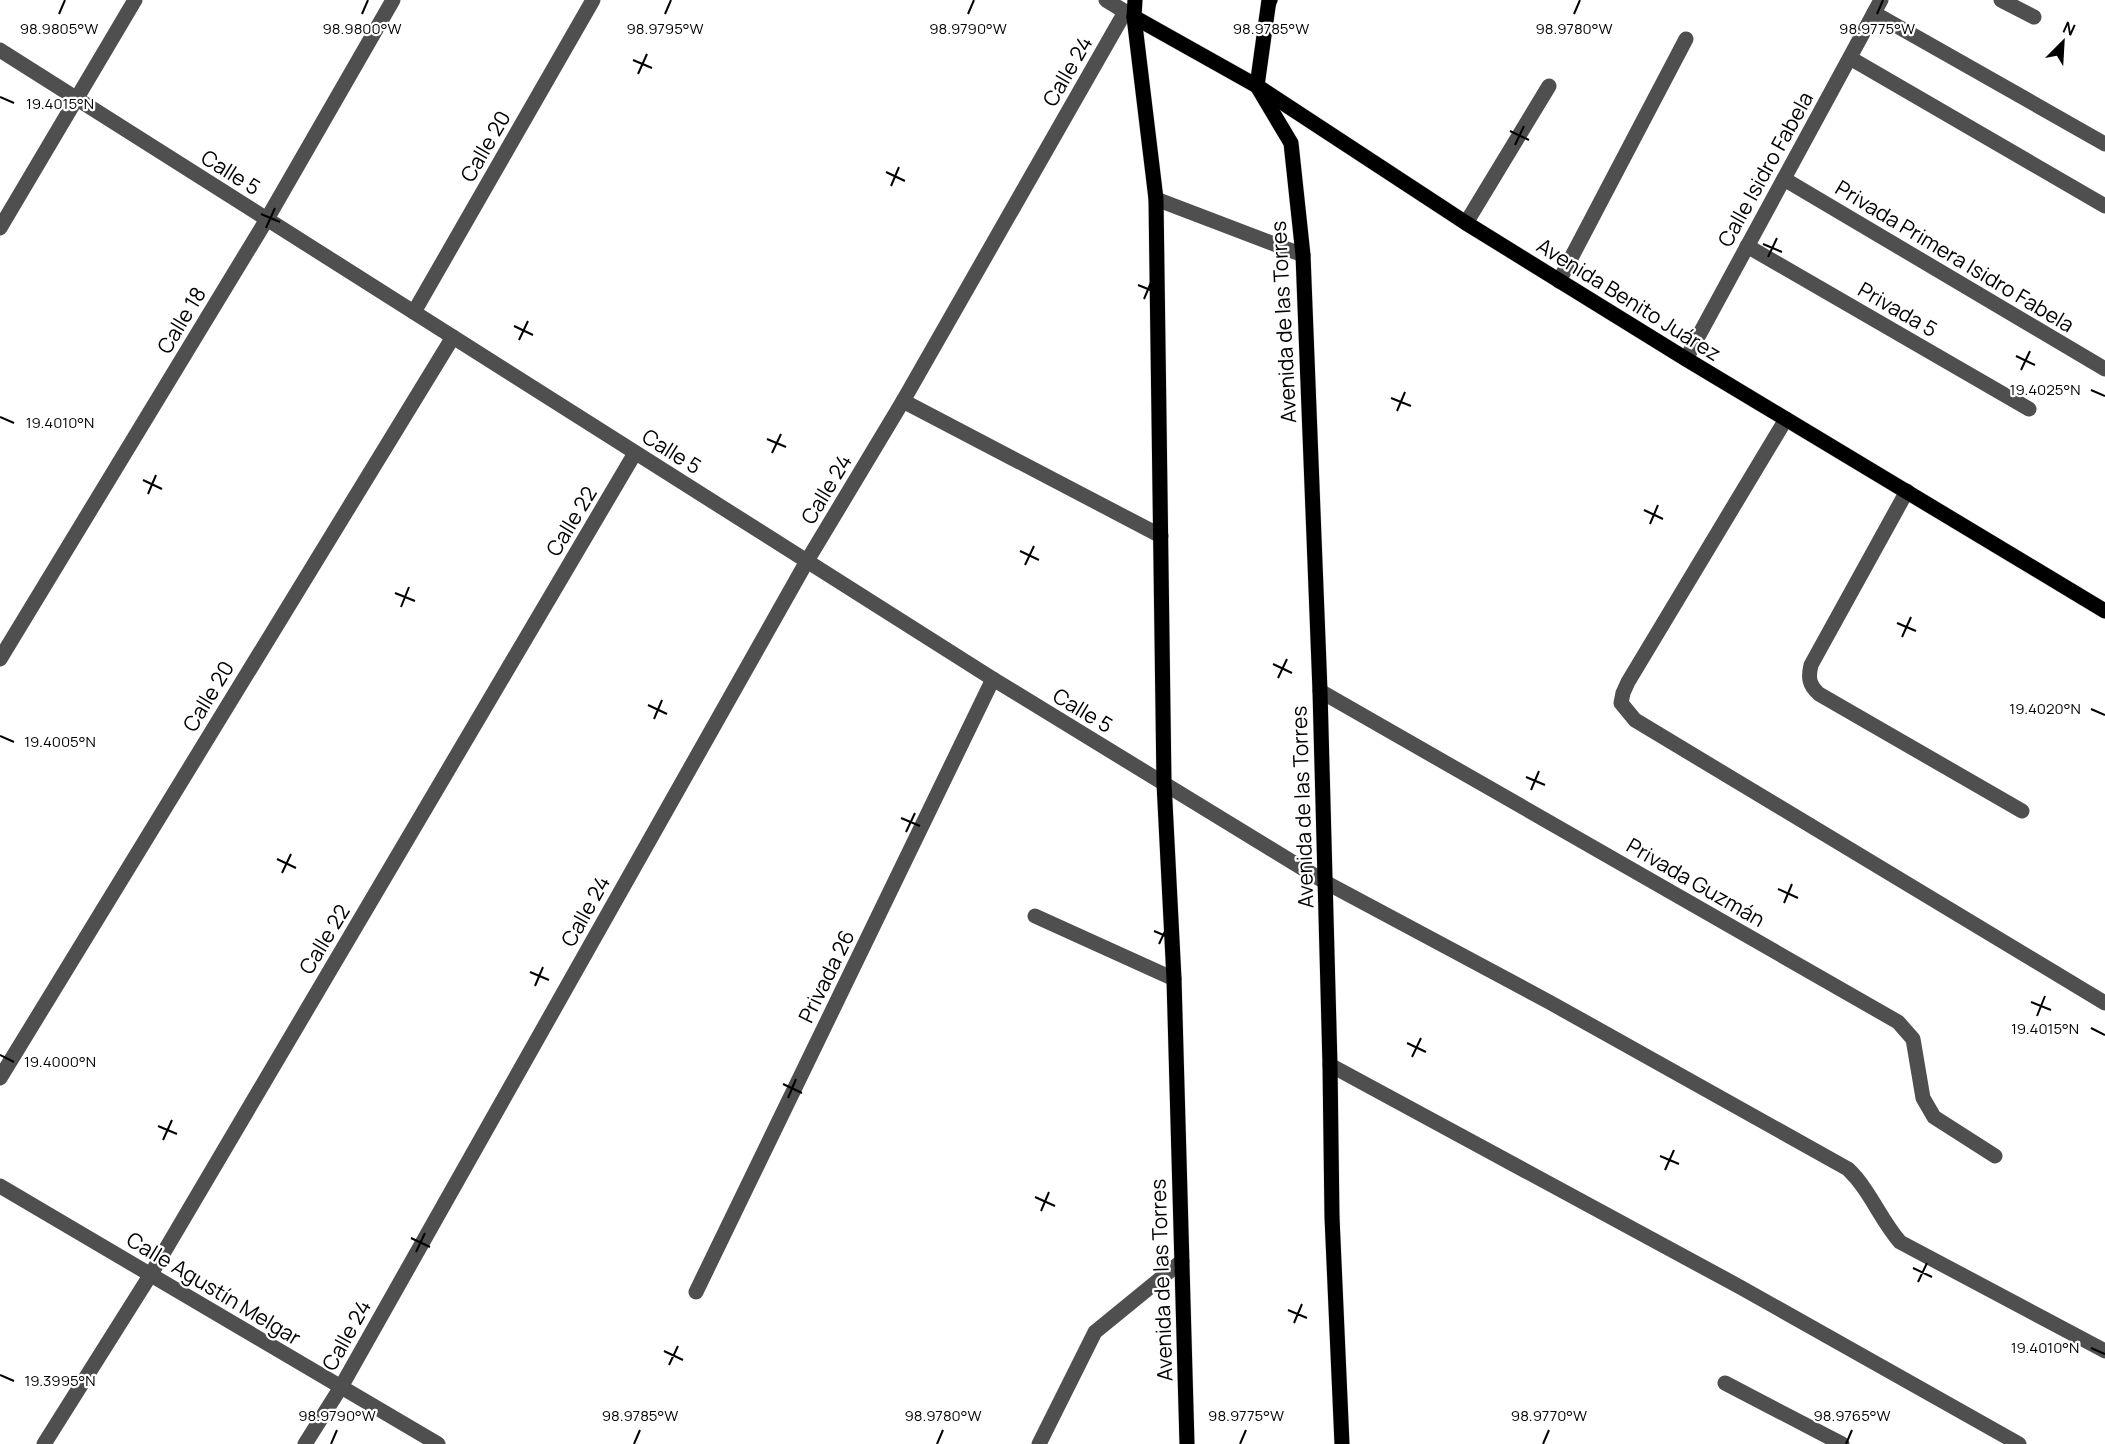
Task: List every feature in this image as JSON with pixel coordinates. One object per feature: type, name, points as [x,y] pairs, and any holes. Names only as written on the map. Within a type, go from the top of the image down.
[{"type":"main road","points":[[1257,86],[1269,0]]},
{"type":"main road","name":"Avenida Benito Juárez","points":[[1131,10],[1257,86],[1559,281],[2105,611]]},
{"type":"main road","name":"Avenida de las Torres","points":[[1131,10],[1156,199],[1164,783],[1174,979],[1187,1444]]},
{"type":"main road","name":"Avenida de las Torres","points":[[1257,86],[1291,143],[1303,255],[1320,691],[1332,1217],[1342,1444]]},
{"type":"street","points":[[0,228],[135,0]]},
{"type":"street","name":"Calle 18","points":[[0,660],[267,219],[393,0]]},
{"type":"street","name":"Calle 20","points":[[414,312],[593,0]]},
{"type":"street","points":[[1106,0],[1131,10]]},
{"type":"street","points":[[2001,0],[2034,17]]},
{"type":"street","points":[[1878,7],[2105,144]]},
{"type":"street","name":"Calle Isidro Fabela","points":[[1686,359],[1878,7]]},
{"type":"street","name":"Calle 24","points":[[305,1444],[341,1387],[807,561],[1131,10]]},
{"type":"street","points":[[1559,281],[1686,39]]},
{"type":"street","name":"Calle 5","points":[[0,50],[993,679],[1325,882],[1562,1008],[1848,1169],[1859,1179],[1888,1228],[1900,1242],[2105,1352]]},
{"type":"street","points":[[1850,58],[2105,206]]},
{"type":"street","points":[[1466,223],[1550,86]]},
{"type":"street","name":"Privada Primera Isidro Fabela","points":[[1784,179],[2105,369]]},
{"type":"street","points":[[1156,199],[1303,255]]},
{"type":"street","name":"Privada 5","points":[[1747,246],[2029,409]]},
{"type":"street","name":"Calle 20","points":[[0,1078],[453,337]]},
{"type":"street","points":[[903,401],[1161,536]]},
{"type":"street","points":[[1786,419],[1628,682],[1621,703],[1635,720],[2105,1004]]},
{"type":"street","name":"Calle 22","points":[[44,1444],[151,1275],[635,453]]},
{"type":"street","points":[[1907,491],[1811,665],[1809,676],[1811,687],[1819,694],[2022,811]]},
{"type":"street","name":"Privada 26","points":[[696,1292],[993,679]]},
{"type":"street","name":"Privada Guzmán","points":[[1320,691],[1898,1022],[1913,1039],[1923,1098],[1934,1117],[1995,1156]]},
{"type":"street","points":[[1035,916],[1174,979]]},
{"type":"street","points":[[1330,1065],[1750,1293],[2019,1444]]},
{"type":"street","name":"Calle Agustín Melgar","points":[[0,1186],[438,1444]]},
{"type":"street","points":[[1039,1444],[1095,1332],[1182,1261]]},
{"type":"street","points":[[1725,1383],[1842,1444]]}]
